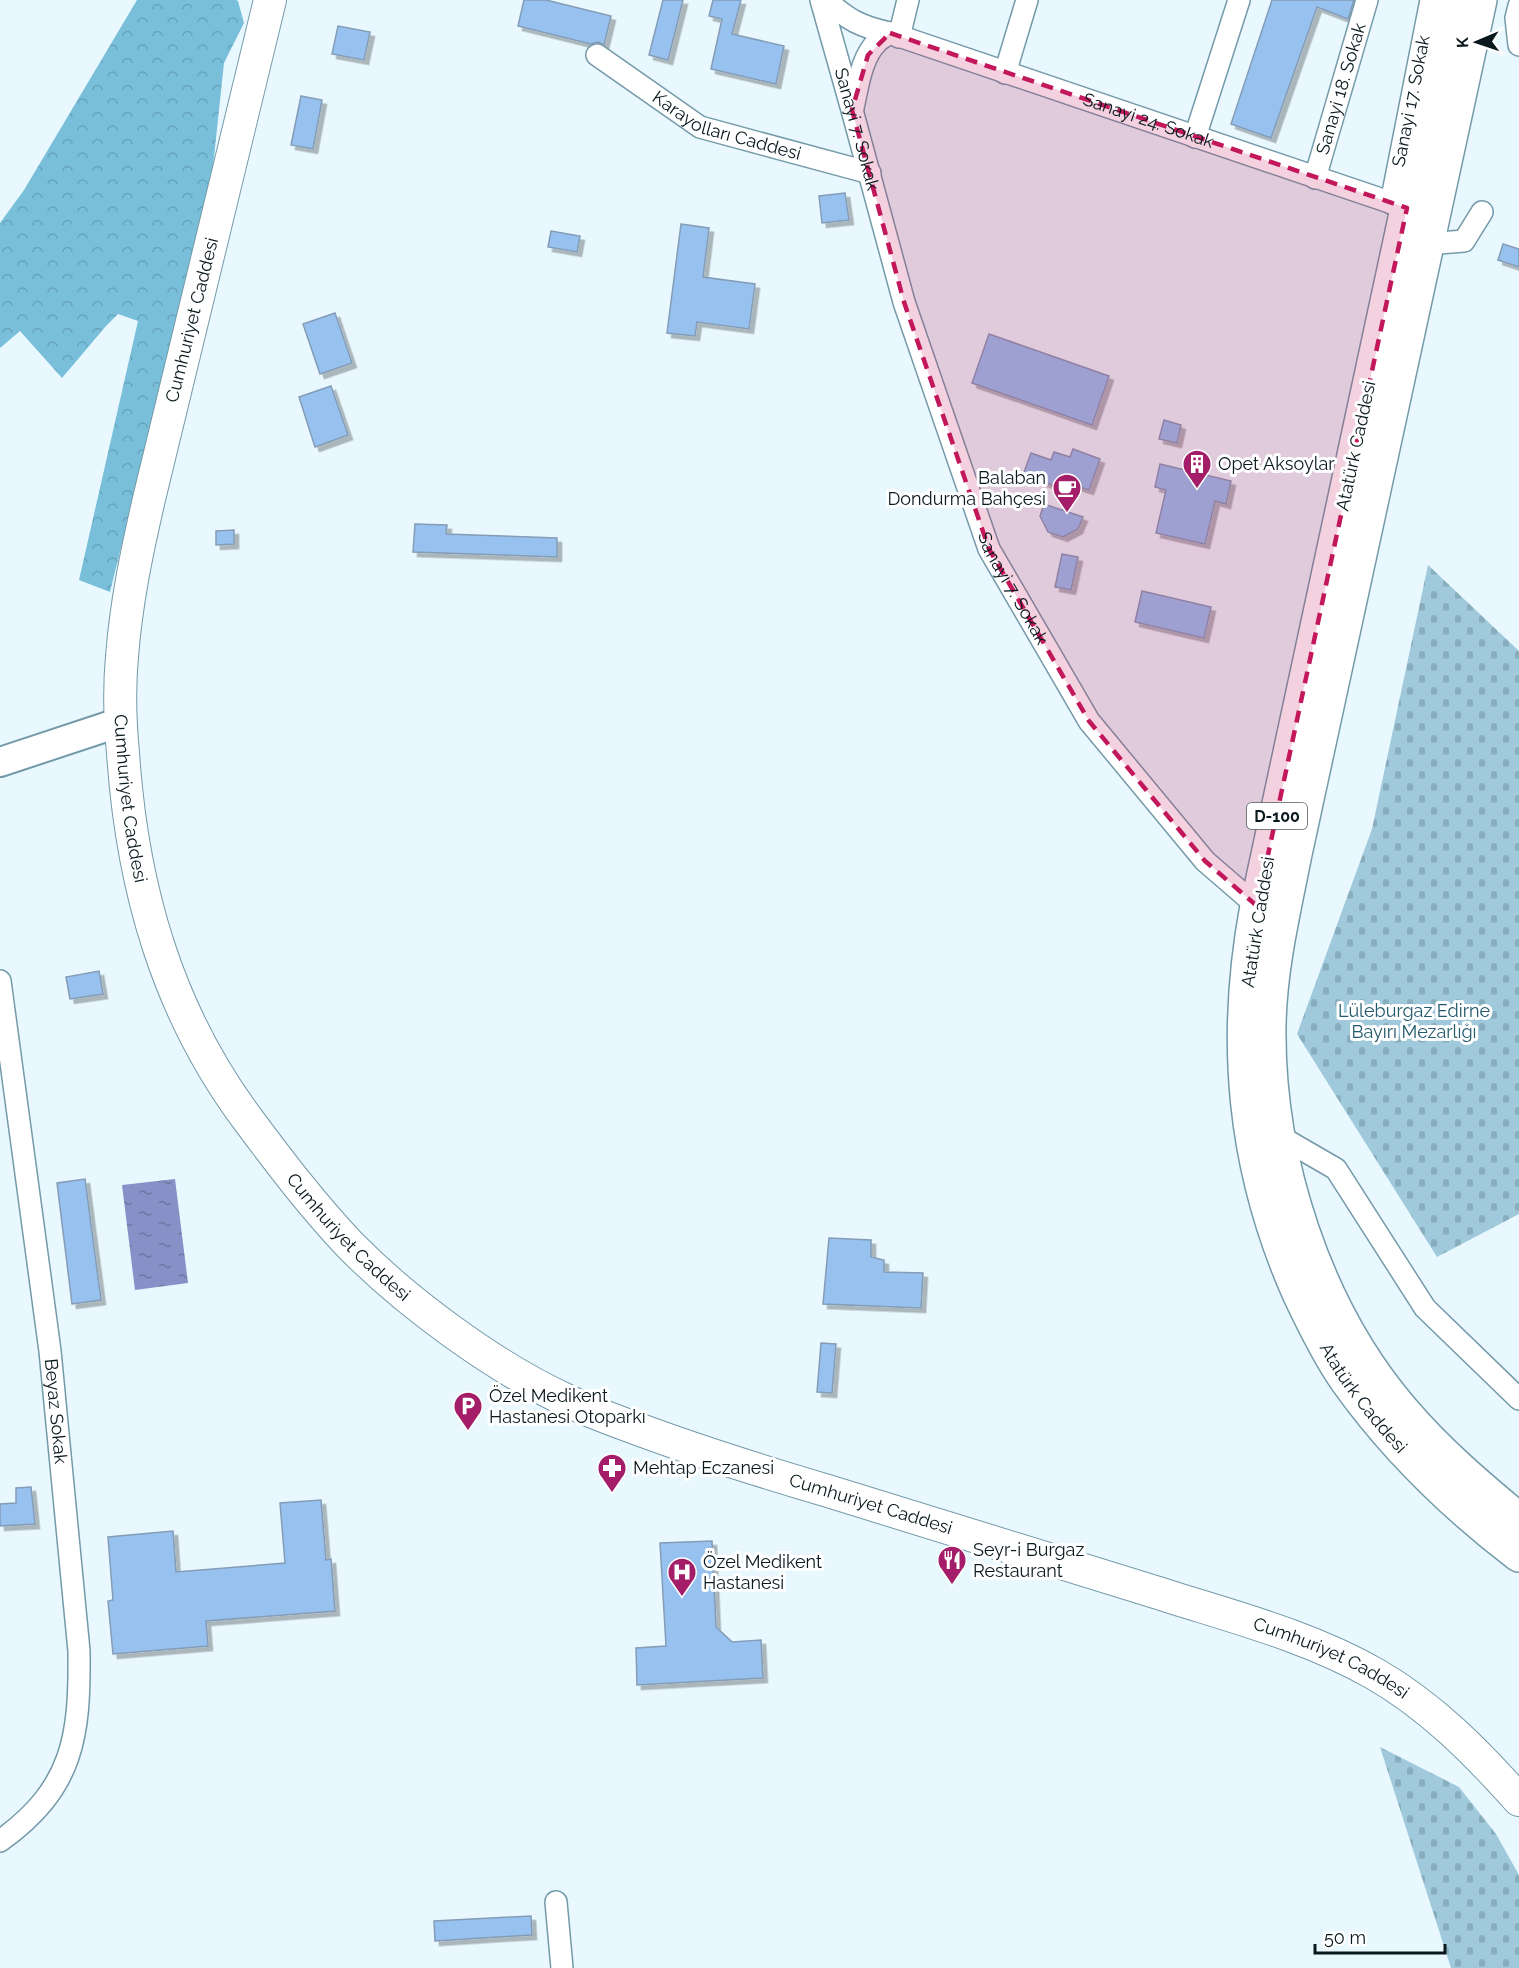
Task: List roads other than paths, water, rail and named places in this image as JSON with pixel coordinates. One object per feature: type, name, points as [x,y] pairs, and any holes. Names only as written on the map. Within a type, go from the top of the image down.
[{"type":"highway","name":"Atatürk Caddesi","points":[[1452,0],[1399,205],[1257,906],[1246,975],[1244,1013],[1246,1090],[1249,1122],[1263,1187],[1293,1278],[1332,1357],[1388,1434],[1431,1479],[1519,1555]]},
{"type":"highway","name":"Atatürk Caddesi","points":[[1480,0],[1276,948],[1269,1024],[1273,1099],[1279,1136],[1293,1197],[1321,1280],[1369,1366],[1404,1412],[1446,1458],[1519,1520]]},
{"type":"main road","name":"Cumhuriyet Caddesi","points":[[270,0],[135,557],[121,661],[121,722],[125,789],[133,842],[154,936],[183,1013],[205,1057],[227,1091],[317,1209],[375,1270],[436,1318],[495,1360],[540,1387],[566,1401],[727,1461],[1004,1544],[1270,1629],[1338,1655],[1374,1674],[1416,1701],[1473,1750],[1519,1800]]},
{"type":"street","name":"Sanayi 7. Sokak","points":[[821,0],[904,302],[989,549],[1089,721],[1205,861],[1257,906]]},
{"type":"street","name":"Sanayi 24. Sokak","points":[[826,0],[845,18],[866,28],[895,35],[1399,205]]},
{"type":"street","points":[[852,110],[860,75],[868,55],[878,41],[895,35],[908,0]]},
{"type":"street","points":[[1005,73],[1027,0]]},
{"type":"street","points":[[1195,137],[1239,0]]},
{"type":"street","name":"Sanayi 18. Sokak","points":[[1315,178],[1368,0]]},
{"type":"street","name":"Sanayi 17. Sokak","points":[[1399,205],[1431,0]]},
{"type":"street","points":[[1519,6],[1516,18],[1519,45]]},
{"type":"street","name":"Karayolları Caddesi","points":[[597,55],[700,127],[870,173]]},
{"type":"street","points":[[1426,244],[1464,241],[1482,212]]},
{"type":"street","points":[[0,762],[121,722]]},
{"type":"street","name":"Beyaz Sokak","points":[[0,981],[50,1351],[79,1651],[80,1697],[76,1733],[63,1771],[50,1795],[20,1826],[0,1841]]},
{"type":"street","points":[[1279,1136],[1336,1169],[1425,1308],[1519,1399]]},
{"type":"street","points":[[556,1902],[562,1968]]},
{"type":"water","points":[[175,1179],[188,1283],[135,1290],[122,1185]]},
{"type":"place","name":"Opet Aksoylar","points":[[1197,490]]},
{"type":"place","name":"Balaban Dondurma Bahçesi","points":[[1067,514]]},
{"type":"place","name":"Özel Medikent Hastanesi Otoparkı","points":[[468,1432]]},
{"type":"place","name":"Mehtap Eczanesi","points":[[612,1494]]},
{"type":"place","name":"Seyr-i Burgaz Restaurant","points":[[952,1586]]},
{"type":"place","name":"Özel Medikent Hastanesi","points":[[682,1598]]},
{"type":"park label","name":"Lüleburgaz Edirne Bayırı Mezarlığı","points":[[1414,1021]]}]
